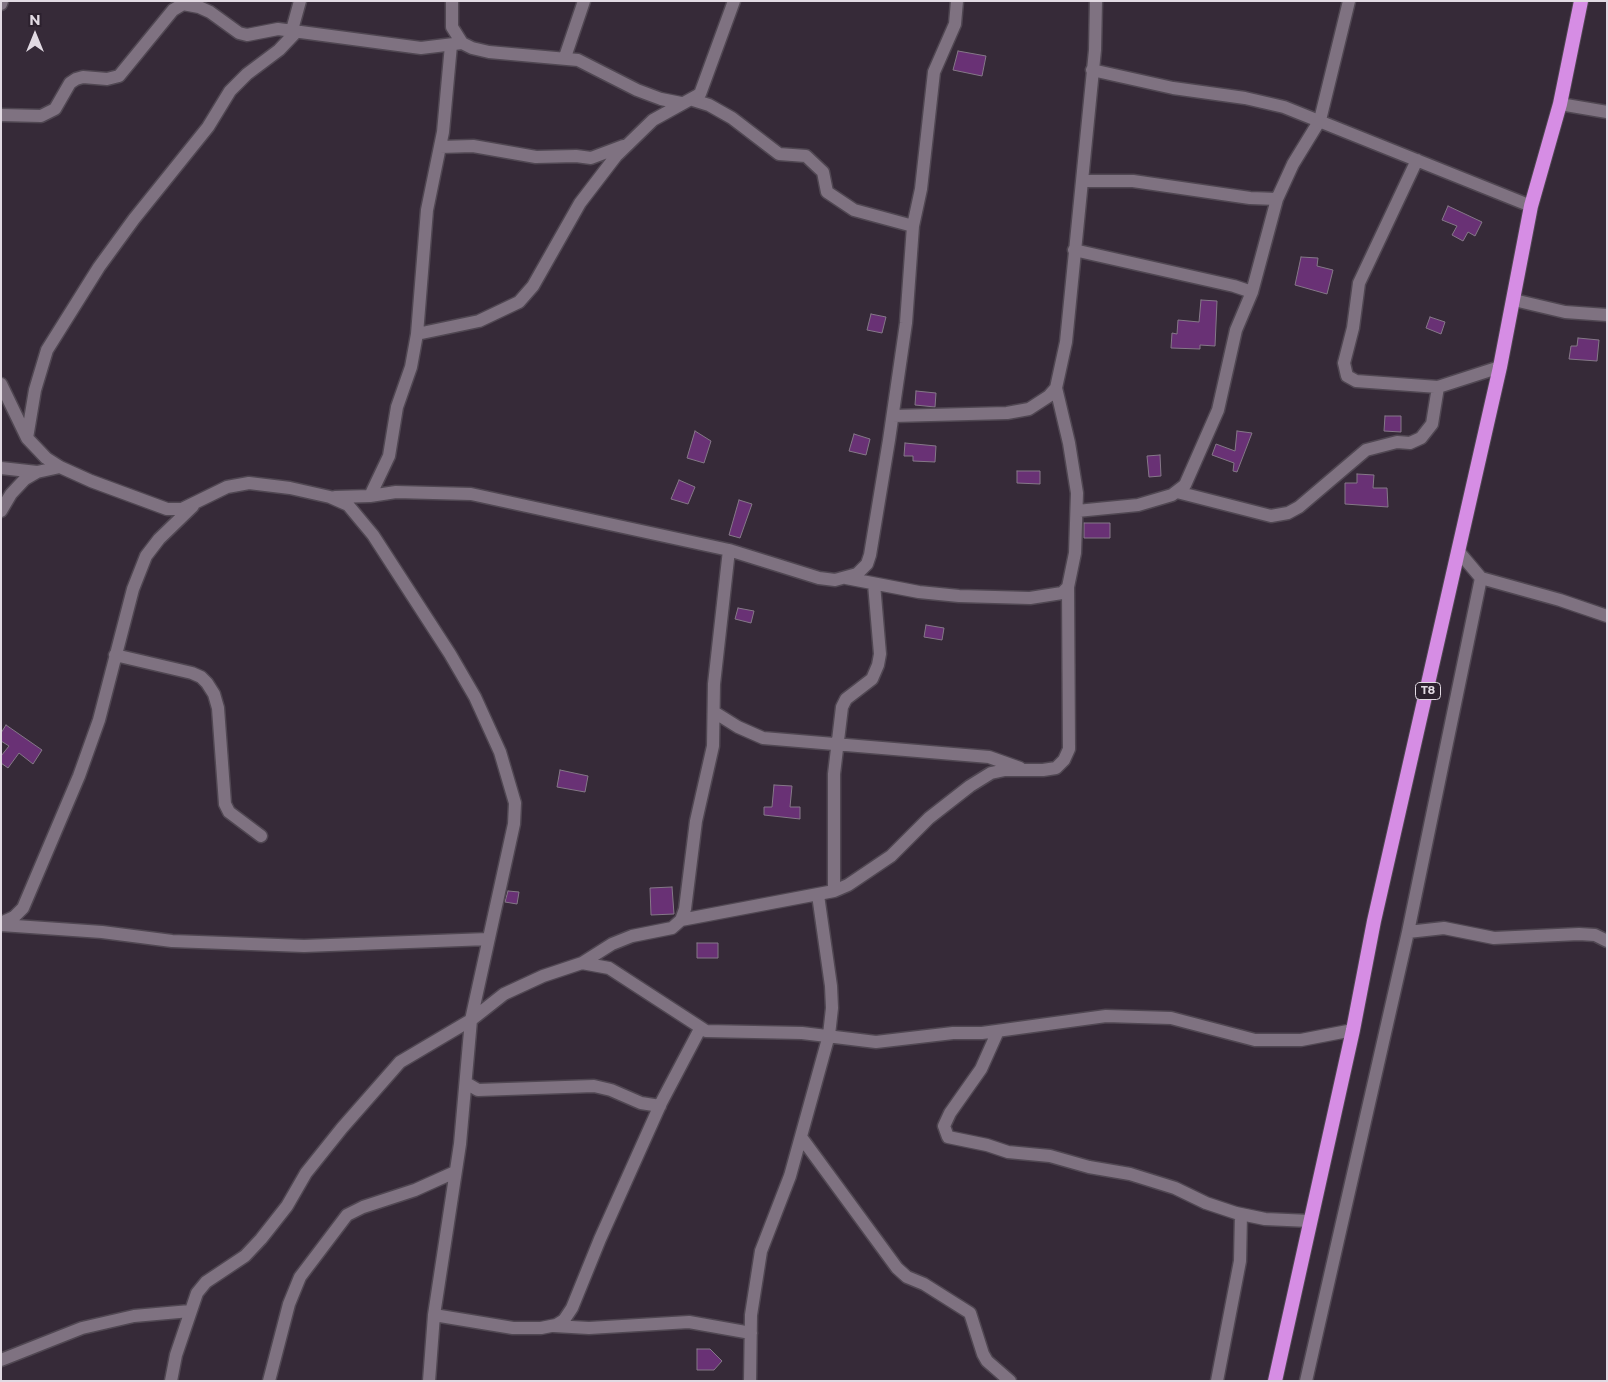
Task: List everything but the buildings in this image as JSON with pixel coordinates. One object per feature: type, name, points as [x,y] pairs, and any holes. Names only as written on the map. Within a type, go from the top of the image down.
[{"type":"highway","name":"T8","points":[[1275,1381],[1353,1030],[1374,921],[1500,367],[1531,206],[1560,104],[1581,1]]},
{"type":"street","points":[[27,438],[35,390],[47,350],[99,267],[134,219],[208,127],[230,91],[247,74],[279,50],[295,30],[300,1]]},
{"type":"street","points":[[370,496],[382,475],[389,456],[397,407],[411,367],[417,334],[427,210],[440,147],[456,44],[452,27],[452,1]]},
{"type":"street","points":[[565,57],[584,1]]},
{"type":"street","points":[[417,334],[479,321],[519,302],[533,286],[580,203],[625,146],[653,120],[700,94],[734,1]]},
{"type":"street","points":[[846,578],[862,570],[870,555],[906,323],[913,226],[921,189],[934,72],[955,24],[957,1]]},
{"type":"street","points":[[681,920],[818,895],[848,885],[892,856],[929,818],[970,786],[991,773],[1005,770],[1025,771],[1056,768],[1064,760],[1069,749],[1068,587],[1074,553],[1077,511],[1069,443],[1056,388],[1066,342],[1092,70],[1096,1]]},
{"type":"street","points":[[1077,511],[1138,505],[1177,492],[1185,484],[1212,429],[1236,330],[1252,292],[1277,199],[1293,164],[1320,120],[1349,1]]},
{"type":"street","points":[[1,115],[41,116],[54,110],[70,83],[76,79],[83,77],[107,79],[118,76],[173,10],[183,2],[210,12],[239,33],[256,35],[266,29],[295,30],[327,37],[421,48],[456,44],[489,52],[565,57],[603,71],[645,93],[709,105],[732,118],[779,154],[806,156],[823,172],[828,192],[854,210],[913,226]]},
{"type":"street","points":[[1092,70],[1173,88],[1245,98],[1284,107],[1531,206]]},
{"type":"street","points":[[1560,104],[1607,112]]},
{"type":"street","points":[[440,147],[473,146],[536,158],[576,156],[591,158],[625,146]]},
{"type":"street","points":[[1417,160],[1359,283],[1353,328],[1344,363],[1347,376],[1356,381],[1438,387],[1500,367]]},
{"type":"street","points":[[1082,181],[1133,181],[1250,198],[1277,199]]},
{"type":"street","points":[[1074,250],[1234,286],[1252,292]]},
{"type":"street","points":[[1514,300],[1565,312],[1607,315]]},
{"type":"street","points":[[1,384],[27,438],[46,458],[60,467],[167,509],[182,509],[227,487],[249,483],[290,488],[330,497],[348,505],[358,514],[373,535],[458,669],[491,728],[515,803],[514,824],[471,1020],[456,1172],[434,1315],[429,1381]]},
{"type":"street","points":[[1177,492],[1271,516],[1288,513],[1299,507],[1366,450],[1397,442],[1410,443],[1421,438],[1432,424],[1438,387]]},
{"type":"street","points":[[893,416],[1007,413],[1029,409],[1049,396],[1056,388]]},
{"type":"street","points":[[1,511],[11,494],[24,479],[37,472],[60,467]]},
{"type":"street","points":[[1,468],[37,472]]},
{"type":"street","points":[[330,497],[370,496],[396,492],[471,494],[729,550],[819,578],[846,578],[874,584],[959,596],[1030,598],[1052,596],[1062,593],[1068,587]]},
{"type":"street","points":[[1,924],[14,917],[23,908],[69,802],[98,720],[133,590],[146,556],[159,539],[196,503]]},
{"type":"street","points":[[171,1381],[190,1311],[197,1293],[206,1282],[245,1256],[273,1225],[306,1173],[386,1076],[410,1054],[471,1020],[504,994],[543,976],[582,963],[612,944],[632,936],[672,928],[681,920],[685,909],[696,820],[712,746],[714,684],[729,550]]},
{"type":"street","points":[[1459,552],[1481,578],[1607,616]]},
{"type":"street","points":[[1306,1381],[1408,932],[1481,578]]},
{"type":"street","points":[[834,891],[834,774],[842,707],[846,699],[872,679],[878,665],[880,654],[874,584]]},
{"type":"street","points":[[115,655],[192,673],[201,676],[207,683],[214,694],[218,708],[225,804],[229,812],[261,836]]},
{"type":"street","points":[[714,712],[738,727],[763,738],[988,757],[1025,771]]},
{"type":"street","points":[[750,1381],[751,1315],[761,1251],[790,1176],[829,1035],[832,1008],[831,986],[818,895]]},
{"type":"street","points":[[1,924],[172,940],[304,946],[488,939]]},
{"type":"street","points":[[1408,932],[1444,928],[1494,938],[1579,934],[1595,935],[1607,941]]},
{"type":"street","points":[[582,963],[608,968],[700,1029],[715,1032],[829,1035],[876,1042],[930,1035],[998,1031],[1106,1016],[1171,1018],[1255,1040],[1301,1040],[1353,1030]]},
{"type":"street","points":[[554,1326],[564,1320],[572,1308],[607,1222],[660,1106],[700,1029]]},
{"type":"street","points":[[998,1031],[981,1070],[944,1126],[948,1137],[987,1145],[1008,1152],[1050,1156],[1089,1167],[1130,1174],[1152,1180],[1206,1203],[1241,1214],[1265,1219],[1310,1221]]},
{"type":"street","points":[[466,1082],[478,1090],[594,1086],[611,1090],[649,1106],[660,1106]]},
{"type":"street","points":[[801,1137],[897,1268],[907,1277],[924,1284],[970,1313],[987,1361],[1010,1381]]},
{"type":"street","points":[[269,1381],[288,1304],[300,1277],[347,1215],[362,1207],[415,1190],[456,1172]]},
{"type":"street","points":[[1217,1381],[1240,1261],[1241,1214]]},
{"type":"street","points":[[1,1360],[82,1328],[134,1316],[190,1311]]},
{"type":"street","points":[[434,1315],[512,1328],[554,1326],[589,1328],[689,1322],[751,1333]]}]
